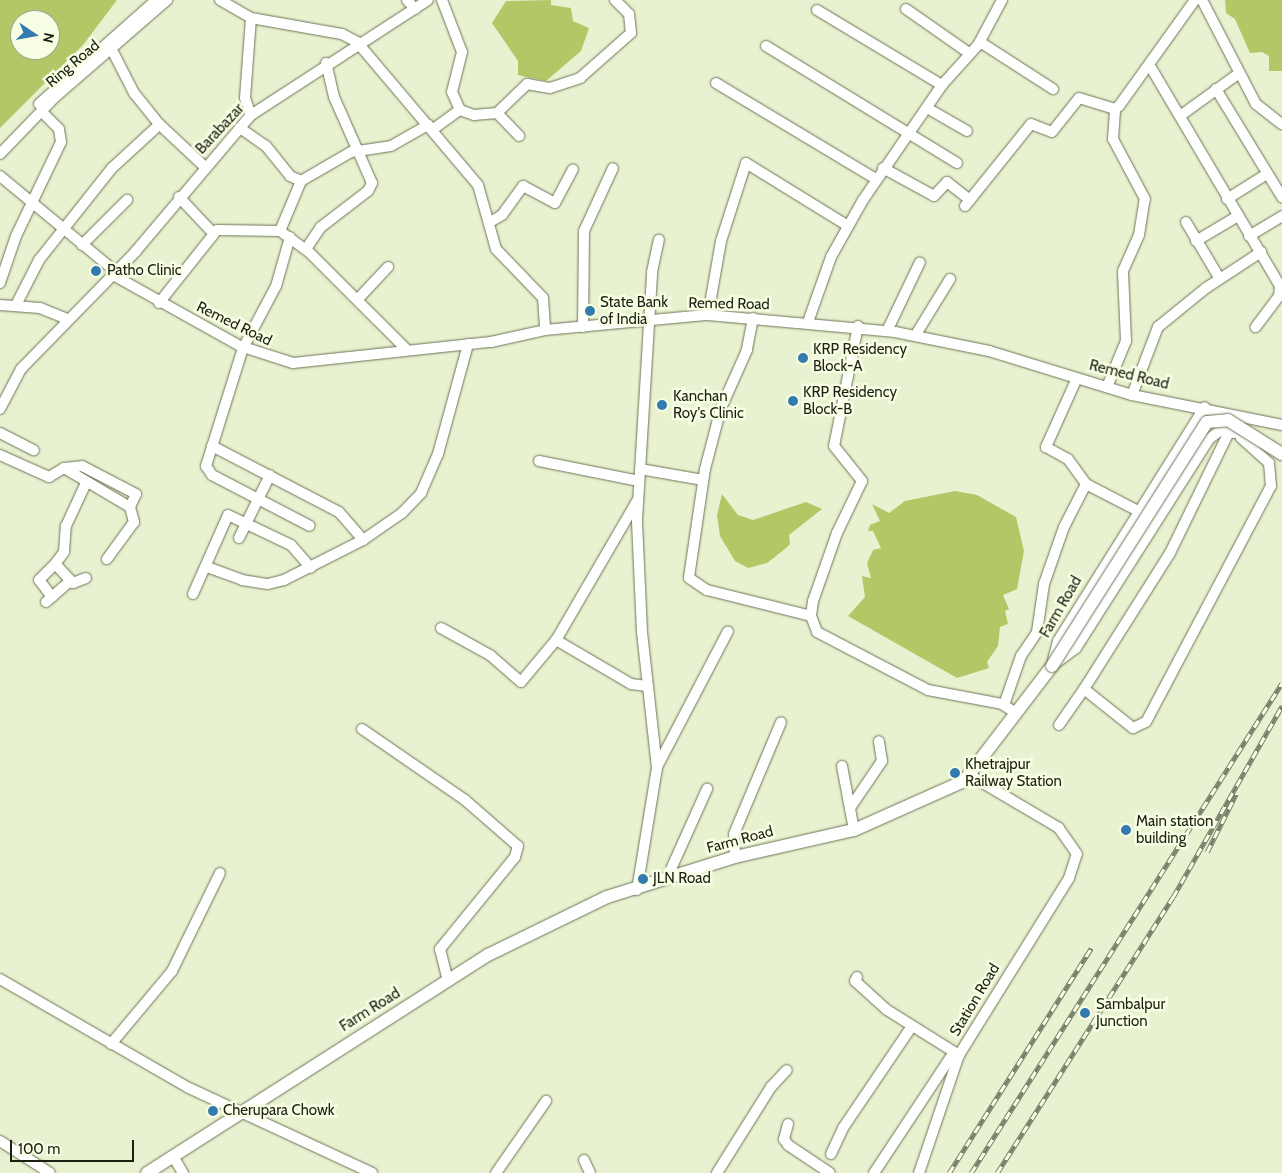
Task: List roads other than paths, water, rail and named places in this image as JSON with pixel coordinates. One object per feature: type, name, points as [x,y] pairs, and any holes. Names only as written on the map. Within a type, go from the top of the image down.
[{"type":"main road","points":[[1052,666],[1207,422],[1228,420],[1282,454]]},
{"type":"main road","name":"Farm Road","points":[[147,1173],[488,955],[607,897],[637,890],[667,878],[735,857],[854,830],[971,776],[1052,666]]},
{"type":"street","name":"Ring Road","points":[[0,154],[41,111],[112,50],[146,15],[156,0]]},
{"type":"street","name":"Ring Road","points":[[0,144],[50,93],[146,15],[168,0]]},
{"type":"street","points":[[220,0],[250,18],[342,34],[357,42],[478,185],[490,222],[496,249],[543,298],[545,330]]},
{"type":"street","points":[[407,0],[415,9]]},
{"type":"street","name":"Barabazar","points":[[0,409],[21,368],[115,274],[251,115],[357,42],[428,0]]},
{"type":"street","points":[[442,0],[462,52],[452,92],[460,110],[474,115],[497,113],[527,84],[550,88],[580,78],[628,38],[629,14],[615,0]]},
{"type":"street","points":[[808,322],[831,256],[876,179],[942,85],[980,42],[1002,0]]},
{"type":"street","points":[[1107,387],[1126,341],[1122,271],[1139,235],[1144,199],[1113,139],[1115,109],[1150,66],[1195,0]]},
{"type":"street","points":[[1202,0],[1238,74],[1256,104],[1282,124]]},
{"type":"street","points":[[817,10],[942,85]]},
{"type":"street","points":[[906,10],[969,53]]},
{"type":"street","points":[[250,18],[245,98],[251,115]]},
{"type":"street","points":[[980,42],[1053,89]]},
{"type":"street","points":[[766,46],[957,163]]},
{"type":"street","points":[[112,50],[134,92],[159,125],[205,167]]},
{"type":"street","points":[[306,249],[321,226],[368,191],[371,174],[334,97],[326,63]]},
{"type":"street","points":[[1150,66],[1280,286],[1279,296],[1256,328]]},
{"type":"street","points":[[1180,116],[1238,74]]},
{"type":"street","points":[[716,83],[876,179]]},
{"type":"street","points":[[1216,89],[1282,197]]},
{"type":"street","points":[[883,168],[934,196],[947,182],[967,203],[1031,124],[1052,132],[1079,98],[1086,96],[1115,109]]},
{"type":"street","points":[[927,108],[967,131]]},
{"type":"street","points":[[280,231],[301,181],[358,150],[391,146],[430,128],[460,110]]},
{"type":"street","points":[[0,283],[31,201],[62,135],[41,111]]},
{"type":"street","points":[[497,113],[519,136]]},
{"type":"street","points":[[16,305],[39,260],[112,168],[159,125]]},
{"type":"street","points":[[240,128],[266,146],[290,176],[301,181]]},
{"type":"street","points":[[708,315],[721,241],[746,163],[848,226]]},
{"type":"street","points":[[583,327],[584,230],[613,168]]},
{"type":"street","points":[[490,222],[502,215],[523,186],[555,203],[573,169]]},
{"type":"street","points":[[1228,199],[1267,174]]},
{"type":"street","name":"Remed Road","points":[[0,176],[115,274],[160,303],[243,348],[273,359],[310,364],[407,350],[468,344],[545,330],[708,315],[858,326],[915,336],[989,351],[1132,395],[1205,407],[1282,425]]},
{"type":"street","points":[[179,197],[213,233]]},
{"type":"street","points":[[82,245],[127,200]]},
{"type":"street","points":[[1196,241],[1238,216]]},
{"type":"street","points":[[1249,236],[1282,216]]},
{"type":"street","points":[[1186,222],[1220,279]]},
{"type":"street","points":[[160,303],[213,233],[222,228],[280,231],[306,249],[407,350]]},
{"type":"street","points":[[290,237],[276,286],[243,348],[212,446],[207,472],[258,501],[310,526]]},
{"type":"street","points":[[637,890],[657,768],[647,686],[638,574],[638,500],[648,321],[659,240]]},
{"type":"street","points":[[1132,395],[1158,327],[1220,279],[1261,252]]},
{"type":"street","points":[[887,331],[920,262]]},
{"type":"street","points":[[358,299],[388,266]]},
{"type":"street","points":[[915,336],[950,279]]},
{"type":"street","points":[[0,305],[40,308],[69,320]]},
{"type":"street","points":[[753,318],[747,350],[721,408],[703,480],[689,578],[707,590],[748,602],[811,616]]},
{"type":"street","points":[[858,326],[834,446],[862,481],[837,533],[811,616],[817,632],[830,643],[928,690],[1004,705],[1016,713]]},
{"type":"street","points":[[207,567],[242,580],[268,584],[311,568],[363,540],[402,513],[421,493],[451,417],[468,344]]},
{"type":"street","points":[[1077,378],[1046,446],[1068,459],[1086,484],[1138,511]]},
{"type":"street","name":"Farm Road","points":[[1052,666],[1058,641],[1205,407]]},
{"type":"street","points":[[1241,438],[1255,420]]},
{"type":"street","points":[[0,432],[34,450]]},
{"type":"street","points":[[1052,666],[1076,648],[1209,439],[1217,432],[1229,432],[1241,438],[1269,463],[1271,486],[1146,722],[1133,728],[1084,689]]},
{"type":"street","points":[[1058,725],[1084,689],[1170,553],[1229,432]]},
{"type":"street","points":[[212,446],[339,512],[363,540]]},
{"type":"street","points":[[0,455],[49,477],[64,468],[82,466],[131,490],[136,498],[130,507]]},
{"type":"street","points":[[539,461],[639,481]]},
{"type":"street","points":[[64,468],[86,483],[130,507],[134,522],[107,559]]},
{"type":"street","points":[[640,469],[703,480]]},
{"type":"street","points":[[239,538],[270,475]]},
{"type":"street","points":[[70,581],[49,600],[39,580],[64,552],[66,526],[86,483]]},
{"type":"street","points":[[1004,705],[1021,656],[1037,632],[1044,584],[1064,527],[1086,484]]},
{"type":"street","points":[[441,628],[490,655],[521,682],[556,640],[638,500]]},
{"type":"street","points":[[193,594],[207,567],[228,515],[248,523],[297,549],[311,568]]},
{"type":"street","points":[[55,564],[70,581],[77,584],[86,578]]},
{"type":"street","points":[[657,768],[728,631]]},
{"type":"street","points":[[556,640],[631,684],[647,686]]},
{"type":"street","points":[[735,857],[734,834],[782,722]]},
{"type":"street","points":[[362,729],[465,800],[518,846],[516,857],[440,949],[448,980]]},
{"type":"street","points":[[850,808],[882,761],[879,741]]},
{"type":"street","points":[[842,766],[854,830]]},
{"type":"street","name":"Station Road","points":[[919,1173],[957,1054],[1069,878],[1077,854],[1060,828],[971,776]]},
{"type":"street","points":[[667,878],[707,789]]},
{"type":"street","points":[[110,1044],[172,971],[220,873]]},
{"type":"street","points":[[857,977],[855,981],[887,1010],[957,1054],[874,1173]]},
{"type":"street","points":[[0,979],[110,1044],[240,1113],[372,1173]]},
{"type":"street","points":[[831,1154],[843,1128],[912,1026]]},
{"type":"street","points":[[717,1173],[771,1087],[788,1070]]},
{"type":"street","points":[[496,1173],[546,1102]]},
{"type":"street","points":[[788,1124],[784,1139],[788,1145],[830,1173]]},
{"type":"street","points":[[0,1141],[50,1173]]},
{"type":"street","points":[[173,1156],[184,1173]]},
{"type":"street","points":[[584,1160],[590,1173]]},
{"type":"railway","points":[[971,1173],[1282,683]]},
{"type":"railway","points":[[997,1173],[1173,897],[1282,706]]},
{"type":"railway","points":[[1207,852],[1236,794]]},
{"type":"railway","points":[[949,1173],[1091,948]]},
{"type":"place","name":"Patho Clinic","points":[[96,271]]},
{"type":"place","name":"State Bank of India","points":[[590,311]]},
{"type":"place","name":"KRP Residency Block-A","points":[[803,358]]},
{"type":"place","name":"KRP Residency Block-B","points":[[793,401]]},
{"type":"place","name":"Kanchan Roy's Clinic","points":[[662,405]]},
{"type":"place","name":"Khetrajpur Railway Station","points":[[955,773]]},
{"type":"place","name":"Main station building","points":[[1126,830]]},
{"type":"place","name":"JLN Road","points":[[643,879]]},
{"type":"place","name":"Sambalpur Junction","points":[[1085,1013]]},
{"type":"place","name":"Cherupara Chowk","points":[[213,1111]]}]
